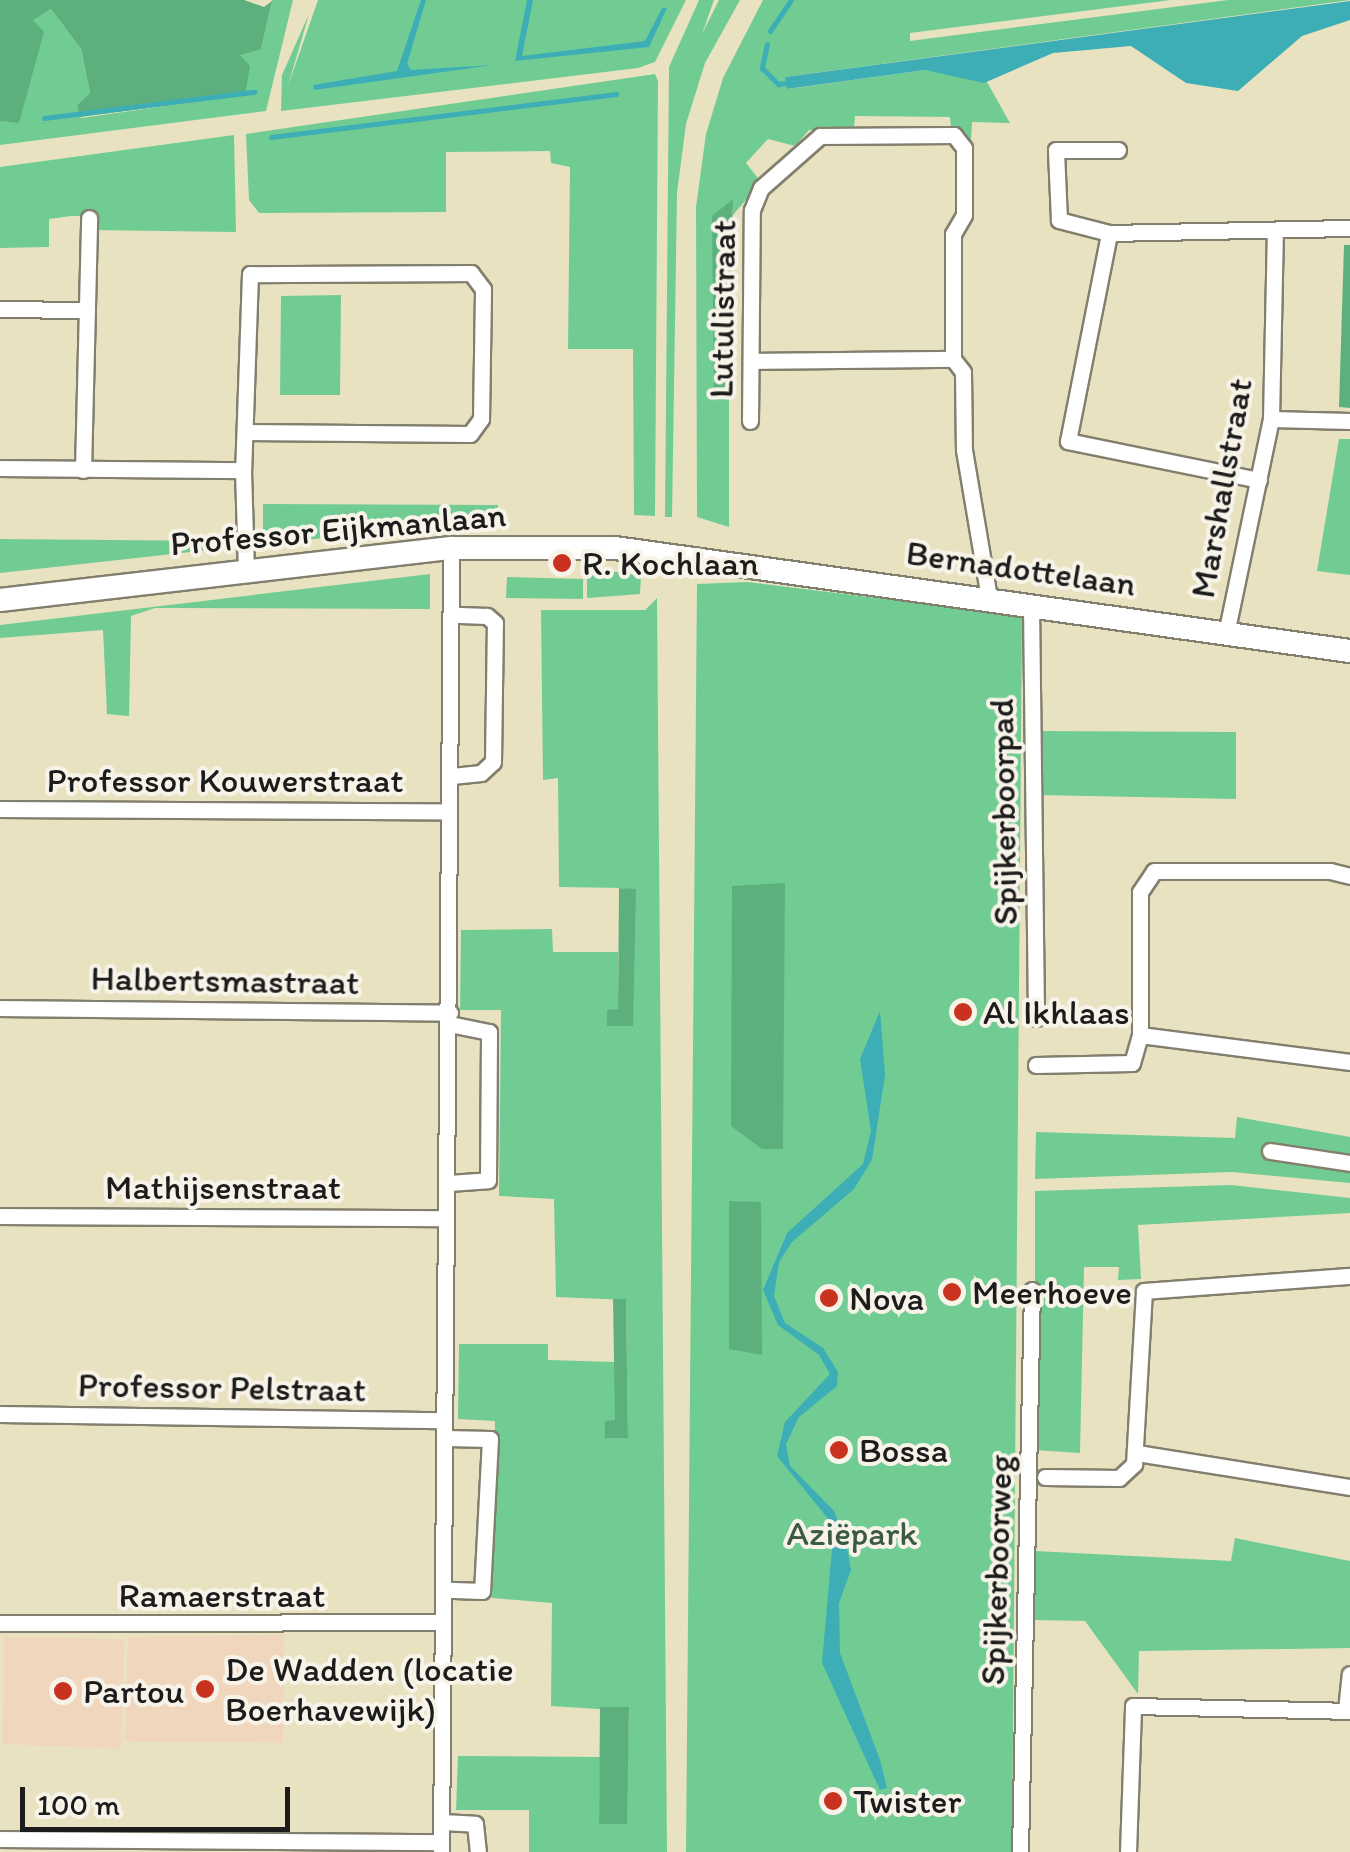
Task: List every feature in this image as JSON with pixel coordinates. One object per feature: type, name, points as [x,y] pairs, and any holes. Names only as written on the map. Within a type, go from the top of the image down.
[{"type":"street","name":"Lutulistraat","points":[[750,421],[752,210],[761,188],[820,136],[954,135],[964,148],[964,215],[953,234],[953,359]]},
{"type":"street","points":[[1118,150],[1056,150],[1059,220],[1110,234],[1350,228]]},
{"type":"street","points":[[84,470],[90,218]]},
{"type":"street","name":"Marshallstraat","points":[[1226,634],[1271,419],[1275,232]]},
{"type":"street","points":[[1110,234],[1068,441],[1259,480]]},
{"type":"street","points":[[246,432],[470,434],[481,419],[483,289],[471,273],[250,274],[243,470],[246,571]]},
{"type":"street","points":[[0,309],[86,310]]},
{"type":"street","points":[[751,361],[953,359],[963,372],[964,450],[988,598]]},
{"type":"street","points":[[1271,419],[1350,421]]},
{"type":"street","points":[[0,468],[243,470]]},
{"type":"street","points":[[0,1839],[441,1847],[443,1622],[447,1590],[443,1420],[449,1183],[451,548]]},
{"type":"street","name":"Professor Eijkmanlaan","points":[[0,600],[451,548],[682,554]]},
{"type":"street","name":"Bernadottelaan","points":[[682,554],[1350,651]]},
{"type":"street","name":"Spijkerboorpad","points":[[1031,606],[1036,1018]]},
{"type":"street","points":[[452,776],[481,773],[493,762],[495,623],[487,616],[453,615]]},
{"type":"street","name":"Professor Kouwerstraat","points":[[0,809],[449,811]]},
{"type":"street","points":[[1036,1064],[1132,1064],[1140,1035],[1140,892],[1154,871],[1350,876]]},
{"type":"street","name":"Halbertsmastraat","points":[[0,1008],[450,1018]]},
{"type":"street","points":[[449,1183],[488,1180],[488,1032],[450,1018]]},
{"type":"street","points":[[1140,1035],[1350,1062]]},
{"type":"street","points":[[1270,1151],[1350,1164]]},
{"type":"street","name":"Mathijsenstraat","points":[[0,1216],[446,1218]]},
{"type":"street","points":[[1045,1478],[1118,1478],[1137,1454],[1144,1291],[1350,1276]]},
{"type":"street","name":"Spijkerboorweg","points":[[1020,1852],[1032,1290]]},
{"type":"street","name":"Professor Pelstraat","points":[[0,1414],[443,1420]]},
{"type":"street","points":[[446,1438],[490,1439],[482,1590],[447,1590]]},
{"type":"street","points":[[1137,1454],[1350,1487]]},
{"type":"street","name":"Ramaerstraat","points":[[0,1624],[443,1622]]},
{"type":"street","points":[[1128,1852],[1132,1706],[1348,1710],[1350,1674]]},
{"type":"street","points":[[442,1822],[475,1824],[478,1852]]},
{"type":"shaded area","name":"De Wadden (locatie Boerhavewijk)","points":[[284,1635],[283,1743],[125,1741],[128,1637]]},
{"type":"shaded area","name":"Partou","points":[[4,1637],[124,1639],[121,1749],[3,1744]]},
{"type":"green space","points":[[0,0],[244,0],[264,7],[272,1],[261,49],[240,55],[250,66],[245,95],[80,117],[77,105],[90,93],[81,49],[51,9],[33,20],[44,32],[19,123],[0,121]]},
{"type":"green space","points":[[272,0],[293,0],[266,111],[0,145],[0,121],[19,122],[32,20],[51,9],[81,49],[90,93],[77,105],[81,118],[244,95],[240,55],[245,48],[261,49]]},
{"type":"green space","points":[[318,0],[686,0],[655,62],[638,68],[281,111],[282,75],[309,14],[288,86]]},
{"type":"green space","points":[[699,0],[714,0],[702,34],[719,0],[740,0],[705,63],[686,124],[677,193],[672,517],[665,517],[669,67]]},
{"type":"green space","points":[[763,0],[1171,0],[910,33],[910,41],[1228,0],[1350,0],[785,77],[788,89],[925,70],[973,77],[987,82],[1010,123],[972,122],[971,140],[961,129],[951,128],[950,117],[855,116],[854,129],[809,130],[795,146],[768,139],[746,163],[761,182],[733,215],[733,200],[716,397],[729,382],[729,527],[697,517],[696,207],[706,134],[723,78]]},
{"type":"green space","points":[[655,74],[655,516],[634,515],[633,349],[568,349],[570,167],[551,163],[550,151],[446,152],[446,212],[259,213],[249,200],[246,134]]},
{"type":"green space","points":[[234,135],[236,232],[89,230],[88,216],[71,216],[49,219],[49,247],[0,248],[0,167]]},
{"type":"green space","points":[[733,199],[729,382],[714,398],[712,216]]},
{"type":"green space","points":[[1344,245],[1350,245],[1350,408],[1339,407]]},
{"type":"green space","points":[[341,295],[340,395],[280,395],[281,296]]},
{"type":"green space","points":[[1339,439],[1350,439],[1350,575],[1317,571]]},
{"type":"green space","points":[[263,504],[498,505],[498,523],[269,543],[263,539]]},
{"type":"green space","points":[[0,539],[224,541],[218,549],[0,573]]},
{"type":"green space","points":[[604,570],[641,576],[640,594],[587,598],[587,575]]},
{"type":"green space","points":[[430,574],[430,609],[155,608],[131,616],[129,716],[107,714],[103,630],[0,638],[0,625]]},
{"type":"green space","points":[[507,577],[583,579],[583,599],[506,598]]},
{"type":"green space","name":"Aziëpark","points":[[747,582],[1022,616],[1012,1852],[686,1852],[697,584]]},
{"type":"green space","points":[[657,598],[667,1852],[529,1852],[529,1810],[456,1810],[458,1756],[600,1757],[599,1823],[626,1824],[629,1711],[551,1706],[552,1603],[492,1598],[495,1421],[458,1419],[459,1344],[548,1344],[548,1360],[615,1362],[615,1421],[605,1437],[628,1438],[626,1300],[556,1297],[554,1199],[499,1196],[501,1010],[460,1010],[461,930],[552,929],[553,952],[618,952],[618,1010],[607,1025],[633,1026],[624,888],[559,887],[558,778],[543,780],[541,610],[645,610]]},
{"type":"green space","points":[[1038,731],[1236,732],[1236,799],[1038,795]]},
{"type":"green space","points":[[785,883],[783,1149],[762,1149],[731,1126],[732,886]]},
{"type":"green space","points":[[619,888],[636,889],[633,1026],[607,1026],[607,1010],[618,1009]]},
{"type":"green space","points":[[1237,1117],[1350,1137],[1350,1183],[1231,1172],[1035,1179],[1036,1132],[1235,1138]]},
{"type":"green space","points":[[1231,1185],[1350,1198],[1350,1213],[1138,1225],[1141,1279],[1118,1280],[1119,1267],[1084,1267],[1080,1453],[1035,1450],[1035,1191]]},
{"type":"green space","points":[[729,1201],[761,1202],[762,1355],[729,1349]]},
{"type":"green space","points":[[613,1299],[626,1299],[628,1438],[605,1438],[605,1421],[615,1420]]},
{"type":"green space","points":[[1235,1538],[1350,1561],[1350,1648],[1139,1651],[1138,1694],[1085,1621],[1035,1620],[1035,1551],[1231,1561]]},
{"type":"green space","points":[[600,1707],[629,1707],[627,1824],[599,1824]]},
{"type":"water","points":[[421,0],[426,0],[407,64],[411,70],[493,65],[314,90],[313,85],[397,71]]},
{"type":"water","points":[[527,0],[533,0],[522,56],[645,41],[662,8],[667,8],[649,47],[515,61]]},
{"type":"water","points":[[1350,1],[1350,20],[1302,36],[1238,91],[1186,83],[1131,46],[1053,53],[984,83],[925,70],[787,89],[785,77]]},
{"type":"water","points":[[880,1011],[885,1075],[872,1160],[854,1189],[792,1242],[779,1262],[774,1296],[785,1323],[823,1348],[838,1372],[837,1386],[799,1417],[786,1444],[790,1466],[834,1511],[846,1542],[851,1570],[839,1603],[840,1653],[880,1760],[887,1788],[880,1790],[822,1663],[834,1526],[777,1456],[785,1422],[830,1374],[819,1355],[778,1325],[763,1290],[787,1233],[863,1164],[871,1131],[860,1059]]},
{"type":"waterway","points":[[770,31],[791,0]]},
{"type":"waterway","points":[[767,44],[762,68],[778,84],[788,83]]},
{"type":"waterway","points":[[44,118],[254,92]]},
{"type":"waterway","points":[[271,137],[616,94]]},
{"type":"place","name":"R. Kochlaan","points":[[562,563]]},
{"type":"place","name":"Al Ikhlaas","points":[[963,1012]]},
{"type":"place","name":"Meerhoeve","points":[[952,1292]]},
{"type":"place","name":"Nova","points":[[829,1298]]},
{"type":"place","name":"Bossa","points":[[839,1450]]},
{"type":"place","name":"De Wadden (locatie Boerhavewijk)","points":[[205,1689]]},
{"type":"place","name":"Partou","points":[[63,1691]]},
{"type":"place","name":"Twister","points":[[833,1801]]}]
